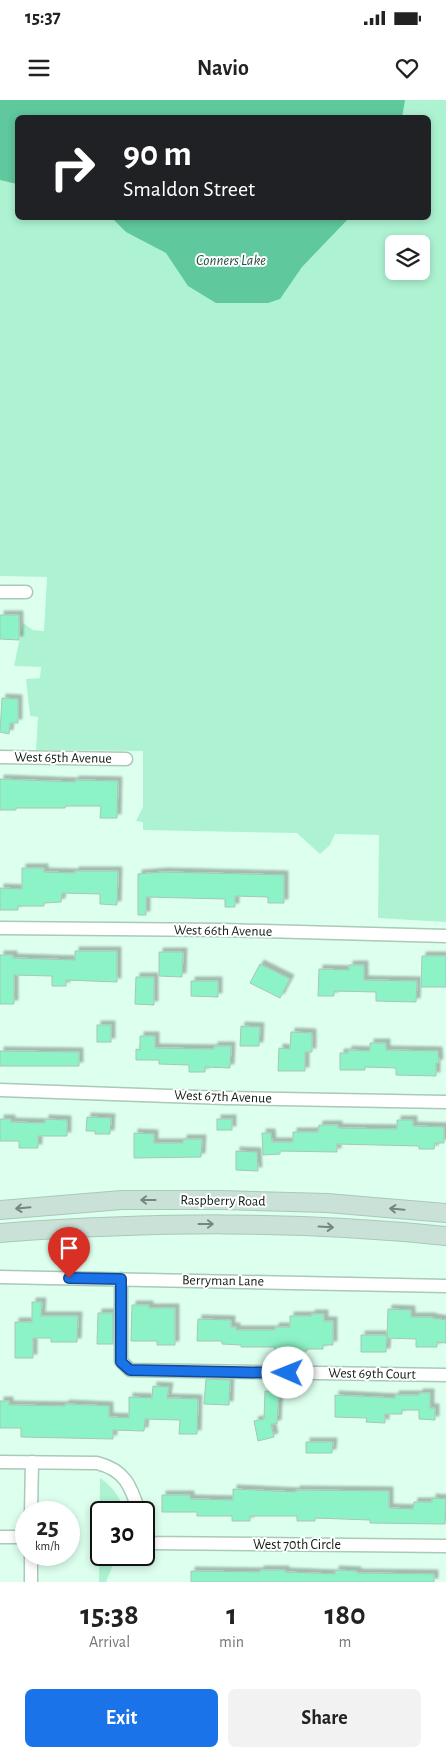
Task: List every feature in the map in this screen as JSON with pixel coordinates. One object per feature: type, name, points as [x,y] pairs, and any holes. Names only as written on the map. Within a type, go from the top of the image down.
[{"type":"main road","name":"Raspberry Road","points":[[0,1210],[122,1200],[221,1200],[327,1203],[446,1213]]},
{"type":"main road","name":"Raspberry Road","points":[[0,1233],[79,1227],[161,1224],[270,1224],[402,1231],[446,1236]]},
{"type":"street","points":[[0,592],[26,592]]},
{"type":"street","name":"West 65th Avenue","points":[[0,757],[126,760]]},
{"type":"street","name":"West 66th Avenue","points":[[0,928],[223,930],[446,936]]},
{"type":"street","name":"West 67th Avenue","points":[[0,1090],[446,1102]]},
{"type":"street","name":"Berryman Lane","points":[[0,1277],[446,1286]]},
{"type":"street","name":"West 69th Court","points":[[121,1279],[121,1362],[130,1370],[446,1375]]},
{"type":"street","points":[[0,1462],[97,1463],[111,1467],[121,1474],[135,1501]]},
{"type":"street","points":[[31,1501],[32,1462]]},
{"type":"street","points":[[0,1537],[15,1537]]},
{"type":"street","name":"West 70th Circle","points":[[155,1543],[446,1546]]},
{"type":"street","points":[[31,1566],[31,1582]]},
{"type":"shaded area","points":[[0,100],[446,100],[446,922],[378,918],[379,835],[335,834],[330,845],[320,854],[297,833],[143,830],[143,822],[136,821],[143,807],[143,751],[36,750],[38,717],[30,716],[26,679],[40,678],[41,667],[14,666],[23,623],[33,630],[44,631],[47,577],[0,576]]},
{"type":"shaded area","points":[[100,1478],[109,1485],[121,1501],[100,1501]]},
{"type":"shaded area","points":[[99,1566],[113,1566],[106,1582],[99,1582]]},
{"type":"water","points":[[0,100],[405,100],[402,115],[15,115],[15,184],[0,180]]},
{"type":"water","name":"Conners Lake","points":[[114,220],[347,220],[302,267],[280,299],[268,303],[216,303],[188,286],[166,253],[126,232]]},
{"type":"building","points":[[0,615],[19,615],[19,640],[0,639]]},
{"type":"building","points":[[2,698],[18,699],[18,723],[10,723],[9,734],[0,732]]},
{"type":"building","points":[[0,779],[75,782],[75,780],[118,781],[117,818],[100,818],[101,806],[0,810]]},
{"type":"building","points":[[22,868],[44,868],[44,872],[75,873],[75,871],[118,871],[117,905],[100,904],[100,894],[62,893],[61,902],[44,903],[44,906],[18,906],[18,910],[0,910],[0,888],[22,889]]},
{"type":"building","points":[[164,872],[284,875],[284,903],[268,903],[268,897],[235,896],[235,907],[225,907],[225,899],[146,897],[146,915],[138,915],[138,874]]},
{"type":"building","points":[[75,951],[117,951],[117,982],[66,980],[66,986],[52,986],[52,976],[14,975],[14,1004],[0,1004],[0,955],[13,955],[13,958],[75,960]]},
{"type":"building","points":[[159,952],[183,952],[182,977],[159,976]]},
{"type":"building","points":[[422,956],[446,956],[446,987],[421,987]]},
{"type":"building","points":[[260,964],[290,979],[280,998],[250,983]]},
{"type":"building","points":[[349,965],[364,965],[364,980],[417,981],[416,1002],[376,1001],[376,992],[334,991],[334,996],[318,996],[319,969],[349,970]]},
{"type":"building","points":[[136,977],[154,977],[154,1005],[135,1004]]},
{"type":"building","points":[[191,981],[218,981],[218,997],[191,996]]},
{"type":"building","points":[[97,1025],[111,1025],[111,1042],[97,1042]]},
{"type":"building","points":[[241,1026],[260,1027],[259,1046],[240,1046]]},
{"type":"building","points":[[291,1032],[312,1033],[312,1052],[305,1052],[305,1071],[278,1071],[279,1048],[290,1049]]},
{"type":"building","points":[[140,1036],[155,1036],[155,1048],[214,1049],[214,1046],[231,1046],[230,1068],[205,1067],[205,1072],[189,1072],[189,1065],[159,1064],[159,1060],[136,1060],[136,1049],[140,1050]]},
{"type":"building","points":[[370,1043],[386,1043],[386,1050],[438,1051],[439,1063],[436,1063],[436,1076],[396,1075],[396,1068],[365,1067],[365,1070],[340,1070],[340,1053],[348,1053],[348,1050],[370,1051]]},
{"type":"building","points":[[0,1051],[79,1052],[79,1066],[0,1066]]},
{"type":"building","points":[[87,1117],[111,1118],[110,1134],[95,1134],[95,1131],[86,1131]]},
{"type":"building","points":[[0,1119],[11,1119],[11,1122],[45,1123],[45,1119],[67,1120],[67,1136],[38,1136],[38,1148],[19,1148],[19,1141],[0,1141]]},
{"type":"building","points":[[217,1119],[232,1119],[232,1130],[217,1130]]},
{"type":"building","points":[[397,1120],[413,1120],[413,1126],[444,1127],[444,1143],[435,1143],[434,1149],[419,1149],[419,1146],[337,1144],[337,1152],[280,1151],[280,1154],[263,1155],[262,1133],[271,1133],[272,1142],[293,1142],[293,1132],[318,1132],[319,1125],[338,1125],[338,1128],[397,1129]]},
{"type":"building","points":[[134,1133],[154,1134],[154,1143],[183,1143],[183,1139],[202,1139],[201,1157],[134,1158]]},
{"type":"building","points":[[236,1151],[257,1152],[258,1171],[236,1170]]},
{"type":"building","points":[[32,1302],[42,1302],[41,1316],[78,1316],[77,1342],[51,1342],[51,1338],[33,1338],[33,1358],[15,1358],[15,1322],[32,1322]]},
{"type":"building","points":[[132,1305],[149,1305],[149,1308],[175,1308],[175,1345],[157,1345],[157,1341],[131,1341]]},
{"type":"building","points":[[388,1309],[411,1310],[411,1317],[432,1317],[446,1320],[446,1343],[437,1342],[437,1347],[416,1347],[416,1339],[387,1338]]},
{"type":"building","points":[[98,1313],[113,1313],[113,1344],[97,1344]]},
{"type":"building","points":[[311,1314],[324,1314],[324,1321],[333,1321],[333,1345],[323,1345],[323,1349],[307,1349],[307,1351],[274,1351],[275,1347],[241,1347],[241,1345],[222,1344],[222,1341],[197,1341],[198,1319],[231,1320],[231,1327],[236,1327],[236,1330],[275,1330],[275,1327],[290,1327],[290,1316],[311,1316]]},
{"type":"building","points":[[361,1335],[387,1335],[386,1352],[361,1352]]},
{"type":"building","points":[[206,1379],[230,1380],[229,1405],[204,1404]]},
{"type":"building","points":[[153,1386],[169,1387],[167,1398],[198,1399],[197,1434],[179,1434],[180,1420],[145,1419],[144,1431],[113,1430],[113,1439],[21,1437],[21,1428],[0,1428],[0,1401],[9,1401],[9,1405],[65,1406],[65,1404],[109,1406],[109,1417],[129,1418],[129,1397],[152,1398]]},
{"type":"building","points":[[265,1391],[279,1392],[277,1424],[271,1424],[274,1437],[258,1441],[254,1421],[264,1419]]},
{"type":"building","points":[[419,1393],[430,1393],[430,1408],[435,1408],[435,1420],[419,1419],[419,1410],[402,1410],[402,1414],[385,1414],[385,1423],[366,1422],[367,1418],[335,1417],[335,1395],[395,1398],[395,1395],[419,1395]]},
{"type":"building","points":[[306,1442],[333,1442],[332,1453],[306,1453]]},
{"type":"building","points":[[233,1489],[296,1492],[296,1490],[389,1491],[389,1508],[413,1509],[414,1502],[432,1502],[432,1498],[446,1499],[445,1524],[370,1523],[370,1520],[315,1518],[315,1521],[297,1521],[297,1516],[250,1516],[250,1521],[232,1521],[232,1516],[197,1516],[197,1512],[162,1512],[162,1495],[190,1495],[190,1499],[233,1500]]},
{"type":"building","points":[[260,1570],[335,1574],[335,1570],[357,1571],[357,1573],[434,1574],[434,1582],[191,1582],[191,1571],[260,1572]]},
{"type":"route","points":[[69,1278],[121,1279],[121,1362],[130,1370],[288,1373]]}]
